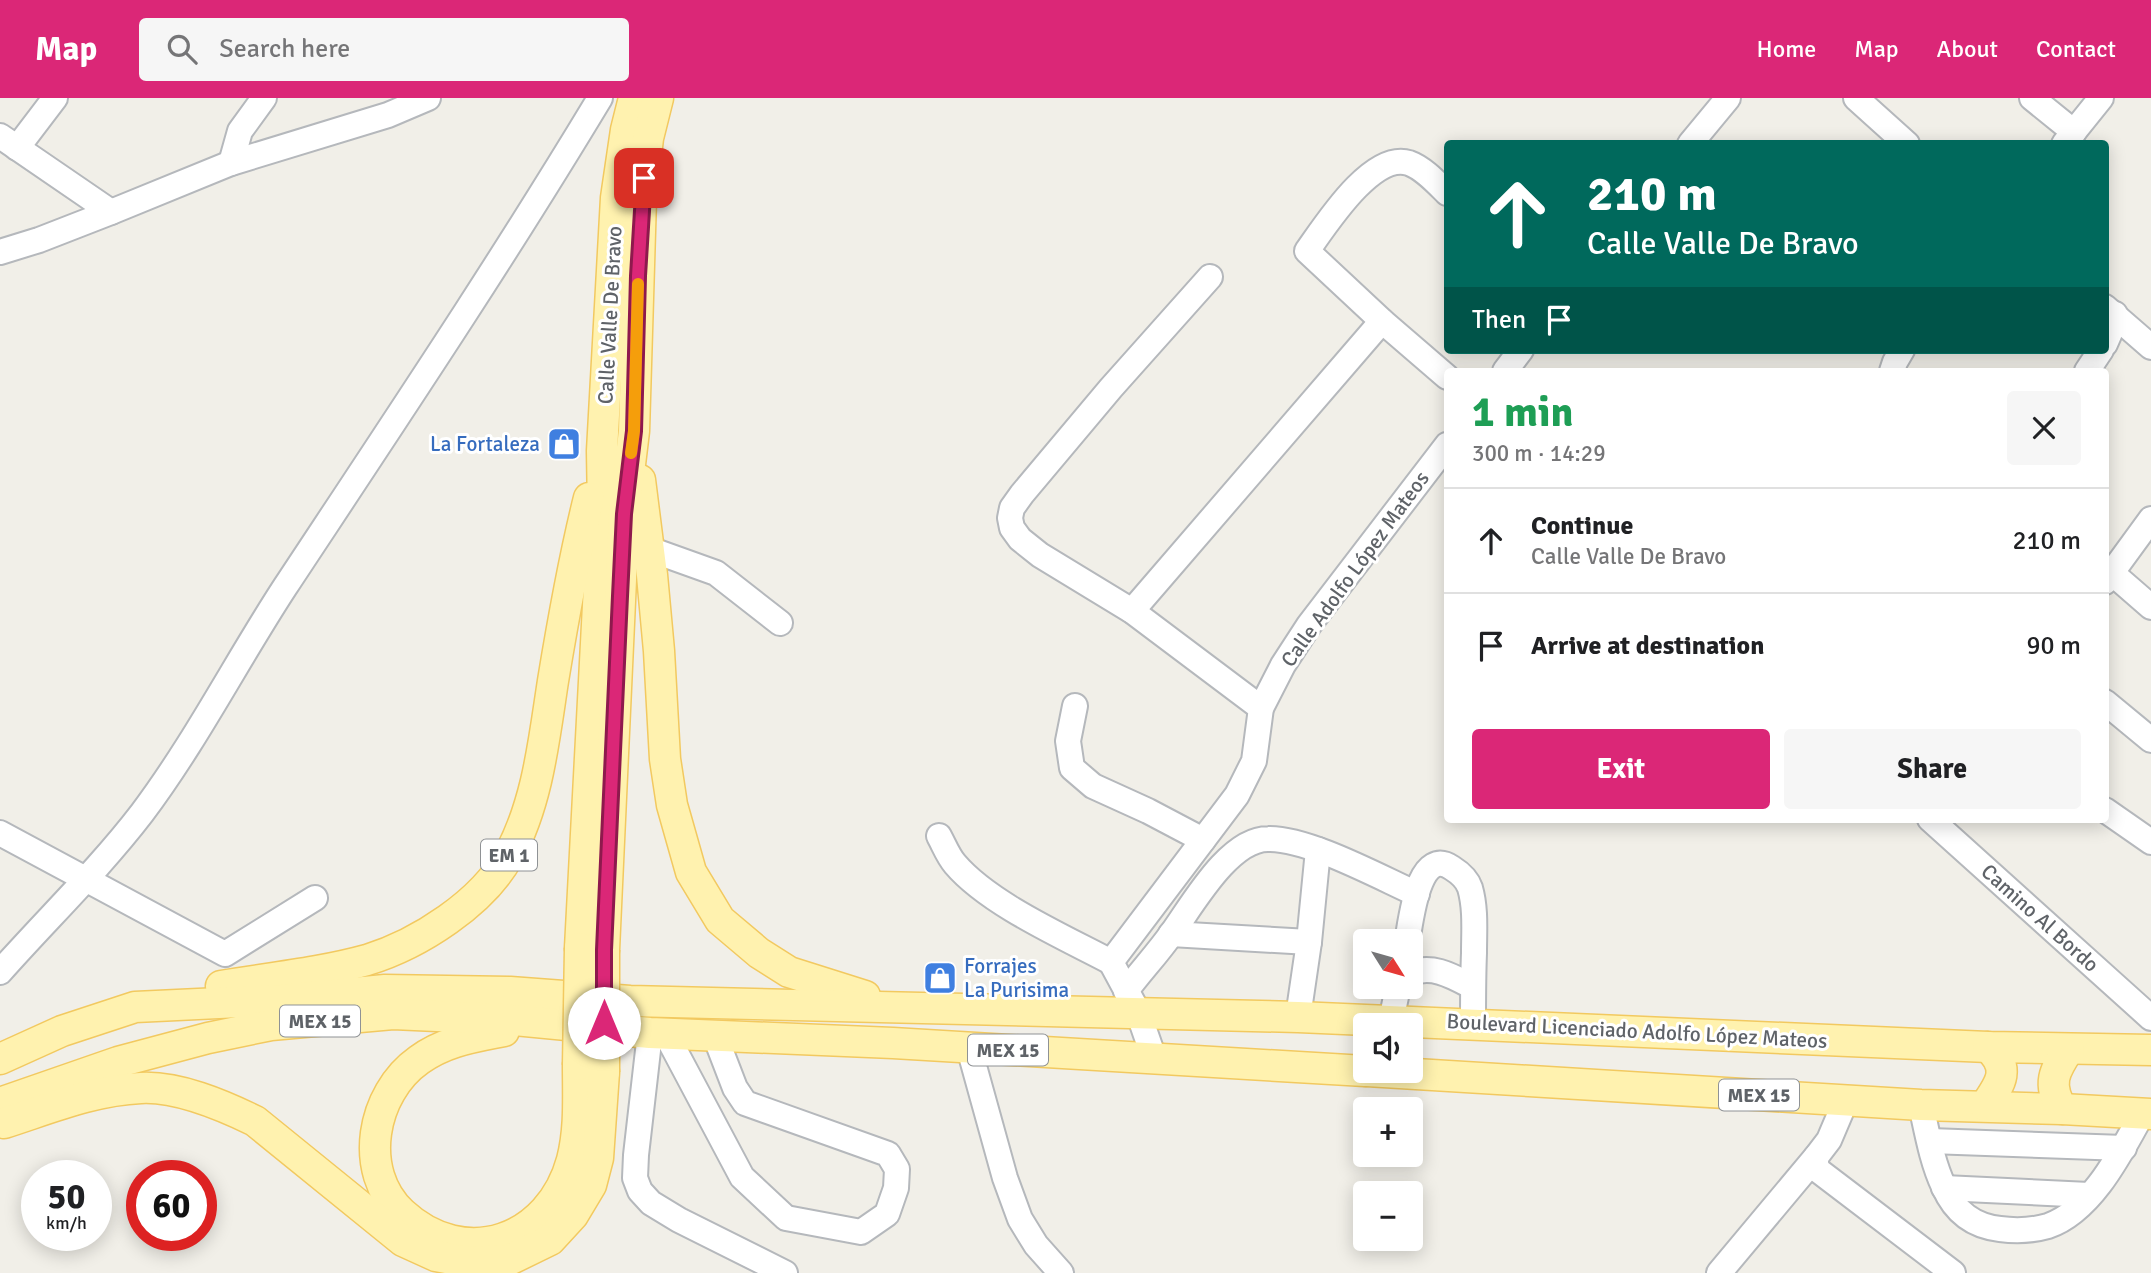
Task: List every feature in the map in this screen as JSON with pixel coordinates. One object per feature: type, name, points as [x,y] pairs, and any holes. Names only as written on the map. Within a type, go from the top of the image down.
[{"type":"main road","name":"Calle Valle De Bravo","points":[[602,450],[616,198],[626,130],[634,98]]},
{"type":"main road","name":"Calle Valle De Bravo","points":[[634,431],[641,199],[648,138],[658,98]]},
{"type":"main road","name":"EM 1","points":[[592,949],[624,514],[634,431]]},
{"type":"main road","name":"EM 1","points":[[634,431],[659,651],[665,758],[672,805],[691,872],[720,920],[759,953],[789,972],[906,1008]]},
{"type":"main road","name":"EM 1","points":[[0,1124],[96,1093],[143,1088],[185,1094],[230,1109],[255,1121],[403,1241],[436,1256],[467,1262],[509,1260],[550,1240],[573,1215],[591,1185],[598,1158],[591,1068],[602,450]]},
{"type":"main road","name":"EM 1","points":[[135,1007],[206,989],[367,960],[408,944],[445,922],[484,888],[509,856],[527,816],[541,758],[574,566],[602,450]]},
{"type":"main road","name":"Boulevard Licenciado Adolfo López Mateos","points":[[0,1059],[62,1031],[135,1007],[281,1000],[385,989],[510,992],[630,1001],[906,1008],[1132,1002],[1353,1019]]},
{"type":"main road","name":"MEX 15","points":[[0,1103],[118,1062],[208,1038],[271,1025],[393,1014],[552,1023],[658,1034],[970,1048],[1353,1070]]},
{"type":"main road","name":"Boulevard Licenciado Adolfo López Mateos","points":[[1423,1022],[1988,1047],[2144,1050]]},
{"type":"main road","name":"EM 1","points":[[552,1023],[453,1041],[419,1060],[398,1080],[381,1108],[375,1134],[375,1164],[386,1192],[402,1213],[427,1231],[455,1243],[490,1243],[520,1232],[546,1211],[562,1186],[571,1162],[591,1068]]},
{"type":"main road","points":[[1984,1106],[2002,1075],[1997,1055],[1988,1047]]},
{"type":"main road","points":[[2062,1109],[2055,1097],[2053,1086],[2060,1063],[2069,1049]]},
{"type":"main road","name":"MEX 15","points":[[1423,1074],[1921,1105],[2147,1114]]},
{"type":"street","points":[[55,98],[9,142],[111,212]]},
{"type":"street","points":[[232,163],[240,131],[264,98]]},
{"type":"street","points":[[0,252],[39,240],[232,163],[388,115],[428,98]]},
{"type":"street","points":[[0,972],[86,880],[141,814],[182,756],[283,590],[480,290],[600,98]]},
{"type":"street","points":[[1693,140],[1728,98]]},
{"type":"street","points":[[1856,98],[1903,140]]},
{"type":"street","points":[[2032,98],[2069,138],[2101,98]]},
{"type":"street","points":[[1444,189],[1407,162],[1379,169],[1354,189],[1307,251],[1444,374]]},
{"type":"street","points":[[1210,277],[1111,388],[1012,508],[1010,518],[1012,528],[1020,539],[1040,555],[1132,611],[1261,708]]},
{"type":"street","points":[[2109,335],[2112,328],[2110,311]]},
{"type":"street","points":[[2110,311],[2151,347]]},
{"type":"street","points":[[1132,611],[1382,321]]},
{"type":"street","points":[[1507,368],[1518,354]]},
{"type":"street","name":"Calle Adolfo López Mateos","points":[[1111,962],[1237,795],[1254,761],[1261,708],[1283,665],[1310,625],[1444,449]]},
{"type":"street","points":[[2109,572],[2151,519]]},
{"type":"street","points":[[649,549],[716,573],[780,623]]},
{"type":"street","points":[[2109,576],[2151,607]]},
{"type":"street","points":[[2109,705],[2151,740]]},
{"type":"street","points":[[1075,706],[1068,741],[1072,768],[1093,786],[1149,811],[1203,840]]},
{"type":"street","points":[[2109,813],[2151,842]]},
{"type":"street","name":"Camino Al Bordo","points":[[1934,823],[2151,1018]]},
{"type":"street","points":[[0,834],[225,954],[315,898]]},
{"type":"street","points":[[939,836],[958,867],[992,894],[1028,918],[1111,962],[1132,1002],[1154,1058]]},
{"type":"street","points":[[1132,1002],[1171,934],[1202,889],[1231,856],[1254,841],[1267,838],[1286,840],[1318,850],[1417,894]]},
{"type":"street","points":[[1298,1017],[1318,850]]},
{"type":"street","points":[[1410,929],[1417,894],[1428,868],[1436,863],[1443,863],[1463,876],[1469,884],[1474,912],[1473,1024]]},
{"type":"street","points":[[1171,934],[1309,942]]},
{"type":"street","points":[[1423,971],[1440,972],[1473,987]]},
{"type":"street","points":[[2144,1050],[2151,1018]]},
{"type":"street","points":[[658,1034],[742,1177],[786,1218],[861,1231],[887,1214],[897,1179],[897,1170],[888,1154],[745,1103],[735,1088],[715,1036]]},
{"type":"street","points":[[658,1034],[636,1155],[635,1178],[640,1191],[651,1203],[679,1220],[785,1273]]},
{"type":"street","points":[[970,1048],[1004,1178],[1020,1219],[1036,1245],[1061,1273]]},
{"type":"street","points":[[1718,1273],[1829,1140],[1846,1100]]},
{"type":"street","points":[[1921,1105],[1944,1188],[1964,1216],[1983,1227],[2011,1230],[2046,1226],[2078,1208],[2117,1160],[2147,1114]]},
{"type":"street","points":[[1930,1141],[2124,1148]]},
{"type":"street","points":[[1816,1157],[1819,1171],[1953,1273]]},
{"type":"street","points":[[1944,1188],[2089,1195]]},
{"type":"slow traffic","points":[[631,453],[638,284]]},
{"type":"place","name":"La Fortaleza","points":[[564,444]]},
{"type":"place","name":"Forrajes La Purisima","points":[[940,978]]},
{"type":"route","points":[[604,1023],[604,950],[620,596],[624,514],[634,431],[641,199],[644,178]]}]
